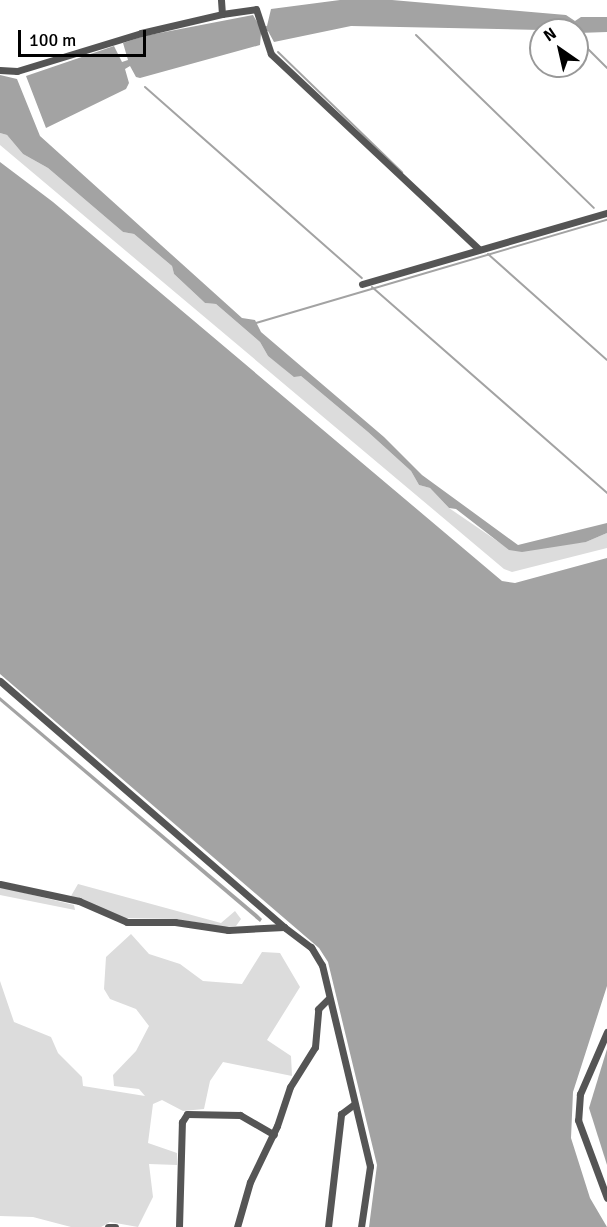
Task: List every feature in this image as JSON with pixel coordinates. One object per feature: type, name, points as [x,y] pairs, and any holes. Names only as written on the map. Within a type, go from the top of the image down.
[{"type":"street","points":[[221,0],[222,14]]},
{"type":"street","points":[[0,70],[17,71],[141,33],[222,14],[256,9],[271,54],[479,249]]},
{"type":"street","points":[[362,284],[607,213]]},
{"type":"street","points":[[0,681],[318,956],[370,1167],[361,1227]]},
{"type":"street","points":[[0,884],[79,901],[127,922],[176,922],[228,930],[284,927]]},
{"type":"street","points":[[237,1227],[250,1182],[274,1135],[290,1088],[315,1047],[318,1009],[328,999]]},
{"type":"street","points":[[607,1032],[580,1094],[578,1120],[607,1198]]},
{"type":"street","points":[[328,1227],[341,1113],[353,1105]]},
{"type":"street","points":[[179,1227],[182,1122],[187,1114],[240,1114],[274,1135]]},
{"type":"street","points":[[108,1227],[115,1227]]},
{"type":"shaded area","points":[[340,0],[392,0],[566,15],[570,18],[529,18],[529,30],[351,26],[274,42],[268,31],[261,33],[260,45],[140,78],[136,77],[130,66],[125,69],[129,83],[126,89],[46,128],[26,76],[114,46],[122,62],[128,60],[123,43],[144,36],[253,15],[260,27],[267,26],[271,9]]},
{"type":"shaded area","points":[[607,17],[607,32],[589,33],[589,18],[580,18]]},
{"type":"shaded area","points":[[0,75],[17,79],[40,136],[242,318],[255,320],[261,332],[384,437],[422,475],[518,545],[607,523],[607,533],[586,542],[522,552],[509,550],[456,509],[449,508],[430,488],[419,485],[411,471],[368,432],[301,376],[294,377],[268,356],[260,342],[216,304],[205,303],[174,274],[172,266],[134,234],[123,232],[48,168],[23,154],[7,135],[0,133]]},
{"type":"shaded area","points":[[0,133],[7,135],[23,154],[48,168],[123,232],[134,234],[172,266],[174,274],[205,303],[216,304],[260,342],[268,356],[294,376],[301,376],[368,432],[411,471],[419,485],[430,488],[449,508],[509,549],[586,542],[607,533],[607,548],[512,572],[504,569],[0,145]]},
{"type":"shaded area","points":[[0,162],[53,202],[502,581],[515,583],[607,558],[607,986],[573,1092],[571,1138],[590,1198],[607,1227],[369,1227],[377,1165],[328,962],[319,948],[0,674]]},
{"type":"shaded area","points":[[0,697],[258,915],[262,919],[260,922],[0,701]]},
{"type":"shaded area","points":[[78,884],[221,923],[235,911],[241,919],[236,926],[224,927],[177,919],[124,918],[71,896]]},
{"type":"shaded area","points":[[0,887],[74,905],[75,910],[0,895]]},
{"type":"shaded area","points":[[131,934],[149,954],[180,964],[203,981],[242,984],[262,952],[280,953],[300,987],[267,1040],[291,1056],[292,1076],[223,1062],[210,1081],[204,1109],[183,1111],[162,1100],[153,1104],[148,1143],[177,1153],[177,1165],[149,1164],[153,1197],[138,1227],[110,1222],[101,1227],[71,1227],[33,1217],[0,1216],[0,981],[14,1022],[51,1037],[58,1053],[82,1077],[83,1086],[145,1096],[139,1089],[114,1086],[113,1075],[136,1051],[149,1026],[136,1009],[110,999],[104,989],[106,957]]},
{"type":"shaded area","points":[[607,1049],[607,1165],[589,1108]]},
{"type":"waterway","points":[[416,35],[594,208]]},
{"type":"waterway","points":[[589,50],[607,68]]},
{"type":"waterway","points":[[278,52],[402,172]]},
{"type":"waterway","points":[[145,87],[362,278]]},
{"type":"waterway","points":[[256,323],[607,220]]},
{"type":"waterway","points":[[488,254],[607,360]]},
{"type":"waterway","points":[[372,287],[607,493]]}]
